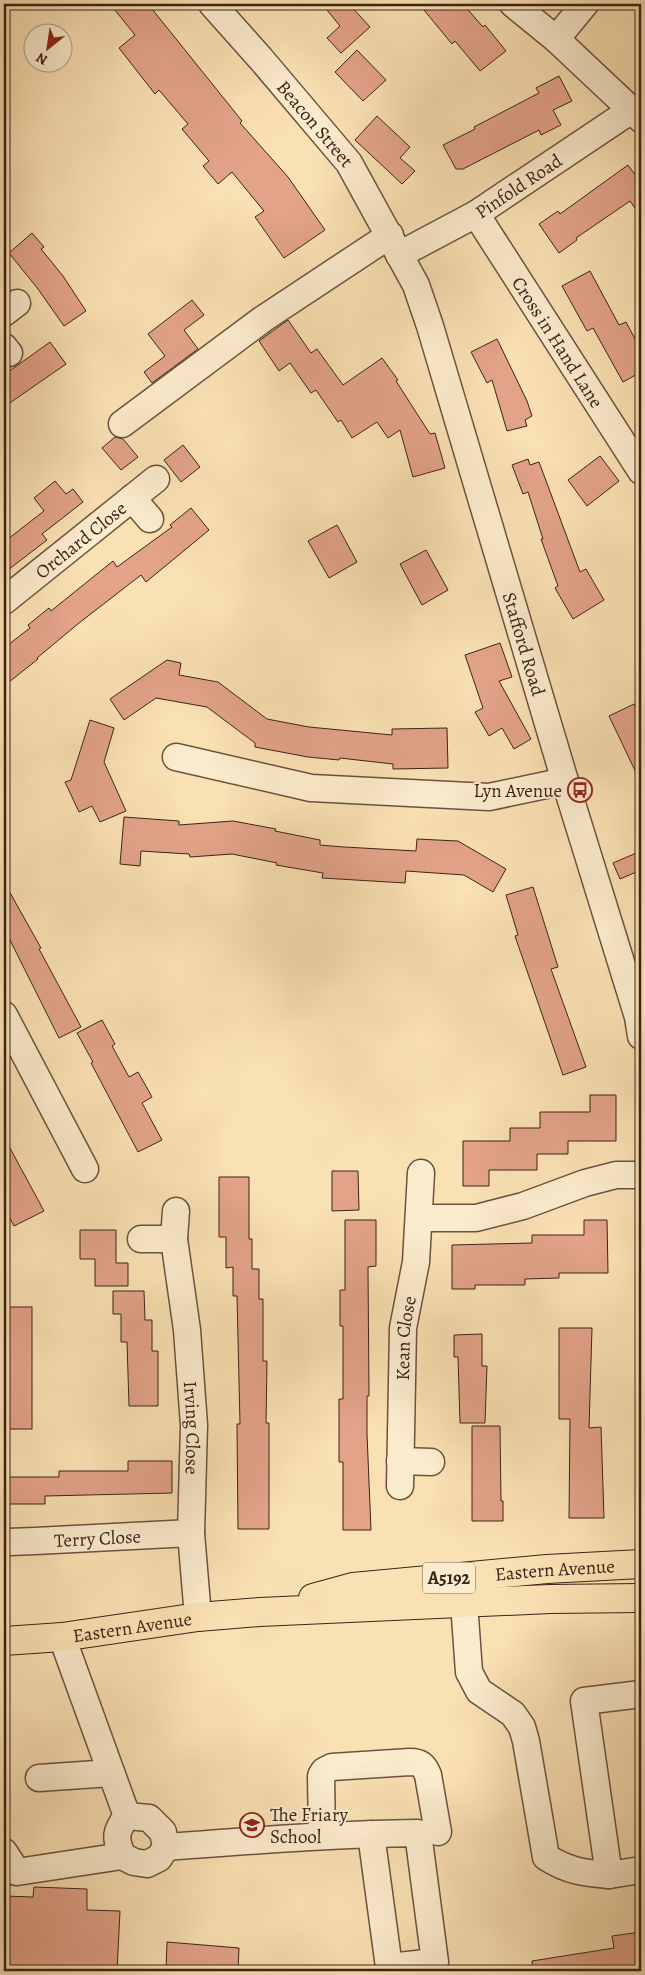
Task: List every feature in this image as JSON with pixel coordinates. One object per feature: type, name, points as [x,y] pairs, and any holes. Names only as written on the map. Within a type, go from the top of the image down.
[{"type":"highway","name":"Eastern Avenue","points":[[260,1612],[353,1587],[547,1569],[641,1564]]},
{"type":"highway","name":"Eastern Avenue","points":[[4,1641],[62,1637],[198,1617],[260,1612],[550,1599],[641,1598]]},
{"type":"street","name":"Beacon Street","points":[[212,4],[262,59],[349,163],[394,245]]},
{"type":"street","points":[[513,4],[556,39],[637,114]]},
{"type":"street","points":[[556,39],[585,4]]},
{"type":"street","name":"Pinfold Road","points":[[122,424],[263,319],[394,245],[476,214],[637,114]]},
{"type":"street","name":"Cross in Hand Lane","points":[[476,214],[641,471]]},
{"type":"street","name":"Stafford Road","points":[[394,245],[416,285],[430,326],[565,781],[638,1017],[641,1036]]},
{"type":"street","name":"Orchard Close","points":[[4,601],[156,478]]},
{"type":"street","name":"Orchard Close","points":[[132,498],[150,519]]},
{"type":"street","points":[[176,757],[311,788],[489,797],[565,781]]},
{"type":"street","points":[[4,1015],[84,1169]]},
{"type":"street","name":"Kean Close","points":[[421,1173],[416,1262],[403,1328],[400,1474],[431,1462]]},
{"type":"street","points":[[419,1218],[476,1218],[523,1206],[585,1183],[616,1175],[641,1175]]},
{"type":"street","name":"Irving Close","points":[[176,1211],[174,1239],[187,1330],[194,1425],[191,1533],[198,1617]]},
{"type":"street","points":[[141,1239],[174,1239]]},
{"type":"street","name":"Terry Close","points":[[4,1540],[9,1542],[191,1533]]},
{"type":"street","points":[[464,1603],[469,1672],[479,1691],[513,1714],[522,1727],[546,1858],[562,1867],[583,1873],[609,1875],[641,1870]]},
{"type":"street","points":[[62,1637],[127,1816]]},
{"type":"street","points":[[609,1875],[584,1701],[641,1694]]},
{"type":"street","points":[[322,1836],[321,1776],[324,1771],[332,1767],[410,1762],[418,1762],[424,1767],[428,1775],[428,1832],[435,1962],[390,1967],[371,1834]]},
{"type":"street","points":[[39,1778],[111,1773]]},
{"type":"street","points":[[8,1866],[122,1856],[134,1862],[147,1864],[159,1858],[166,1847],[164,1832],[149,1818],[127,1816]]},
{"type":"street","points":[[122,1856],[117,1842],[117,1829],[127,1816]]},
{"type":"street","points":[[166,1847],[322,1836],[428,1832]]},
{"type":"building","points":[[110,4],[148,4],[242,121],[240,123],[288,177],[325,230],[284,258],[255,217],[264,211],[232,172],[218,184],[203,166],[209,161],[182,129],[188,124],[159,90],[155,94],[119,48],[135,35]]},
{"type":"building","points":[[322,4],[349,4],[370,27],[341,53],[327,38],[340,26]]},
{"type":"building","points":[[419,4],[463,4],[483,27],[485,25],[506,51],[480,71],[455,41],[452,44]]},
{"type":"building","points":[[357,50],[386,80],[363,101],[335,72]]},
{"type":"building","points":[[559,76],[572,101],[553,110],[561,125],[541,135],[539,130],[463,169],[456,169],[443,145],[539,93],[536,88]]},
{"type":"building","points":[[377,116],[410,147],[400,158],[415,171],[402,184],[355,140]]},
{"type":"building","points":[[628,165],[641,183],[641,217],[630,201],[576,238],[577,240],[559,253],[539,224],[558,211],[560,214]]},
{"type":"building","points":[[32,233],[44,247],[41,249],[63,276],[86,311],[64,326],[9,253]]},
{"type":"building","points":[[590,271],[619,325],[626,322],[641,350],[641,372],[623,382],[593,328],[587,331],[562,286]]},
{"type":"building","points":[[192,300],[204,315],[184,330],[198,349],[152,383],[144,372],[165,356],[148,334]]},
{"type":"building","points":[[288,320],[311,353],[317,349],[343,385],[382,358],[398,380],[396,381],[430,434],[435,433],[445,468],[413,477],[400,430],[388,438],[377,422],[352,438],[341,420],[338,422],[316,390],[311,393],[290,363],[279,371],[259,341]]},
{"type":"building","points":[[497,339],[527,401],[532,416],[525,420],[527,426],[507,431],[492,380],[487,383],[471,352]]},
{"type":"building","points":[[50,342],[66,364],[4,407],[4,375]]},
{"type":"building","points":[[115,437],[123,439],[138,457],[121,470],[102,448]]},
{"type":"building","points":[[183,445],[200,467],[181,482],[164,460]]},
{"type":"building","points":[[600,456],[619,481],[587,506],[568,480]]},
{"type":"building","points":[[528,459],[530,465],[539,462],[580,572],[586,569],[604,600],[573,619],[555,588],[558,586],[541,539],[543,539],[528,492],[523,494],[512,465]]},
{"type":"building","points":[[55,481],[66,494],[73,489],[83,502],[42,534],[47,540],[4,573],[4,542],[44,511],[34,498]]},
{"type":"building","points":[[191,508],[209,530],[146,582],[141,575],[79,623],[4,686],[4,648],[30,628],[28,625],[49,608],[51,611],[113,561],[117,567],[172,527],[170,525]]},
{"type":"building","points":[[337,525],[357,562],[329,578],[308,541]]},
{"type":"building","points":[[426,550],[448,590],[422,605],[400,564]]},
{"type":"building","points":[[500,643],[512,677],[499,681],[531,739],[514,749],[502,728],[489,736],[475,712],[483,708],[465,655]]},
{"type":"building","points":[[167,660],[181,663],[179,675],[218,682],[267,719],[309,727],[392,735],[392,729],[447,728],[448,768],[393,769],[393,764],[340,758],[339,760],[308,757],[255,747],[255,743],[207,707],[156,698],[124,720],[110,699]]},
{"type":"building","points":[[634,704],[641,720],[641,783],[609,716]]},
{"type":"building","points":[[90,720],[114,728],[104,762],[126,811],[100,822],[92,806],[79,812],[65,782],[71,780]]},
{"type":"building","points":[[124,817],[179,821],[179,825],[233,821],[320,840],[320,845],[344,847],[416,851],[417,839],[458,841],[506,869],[493,892],[464,875],[406,871],[405,883],[322,878],[323,873],[276,865],[277,863],[232,854],[190,857],[189,854],[141,851],[140,866],[120,864]]},
{"type":"building","points":[[641,851],[641,870],[620,879],[613,863]]},
{"type":"building","points":[[4,882],[41,948],[39,949],[81,1027],[59,1038],[4,928]]},
{"type":"building","points":[[533,887],[558,967],[551,969],[586,1067],[563,1075],[515,936],[518,935],[506,895]]},
{"type":"building","points":[[102,1020],[115,1044],[112,1046],[129,1077],[138,1072],[152,1097],[142,1103],[162,1140],[138,1152],[77,1033]]},
{"type":"building","points":[[590,1095],[616,1095],[616,1141],[568,1141],[568,1154],[537,1154],[537,1170],[489,1170],[489,1186],[463,1186],[463,1141],[510,1141],[510,1128],[540,1128],[540,1112],[590,1112]]},
{"type":"building","points":[[4,1137],[44,1211],[14,1226],[4,1207]]},
{"type":"building","points":[[332,1171],[358,1171],[359,1210],[332,1211]]},
{"type":"building","points":[[219,1177],[249,1177],[249,1239],[252,1239],[252,1269],[259,1269],[259,1299],[263,1299],[263,1361],[267,1361],[266,1423],[269,1423],[269,1529],[238,1529],[237,1424],[240,1424],[237,1296],[233,1296],[233,1267],[226,1268],[226,1237],[219,1237]]},
{"type":"building","points":[[345,1220],[376,1220],[376,1266],[368,1267],[369,1396],[367,1396],[367,1434],[371,1530],[343,1530],[343,1462],[339,1462],[339,1399],[343,1399],[343,1326],[340,1326],[340,1290],[345,1290]]},
{"type":"building","points":[[584,1220],[607,1220],[608,1273],[559,1273],[559,1278],[525,1279],[525,1285],[475,1285],[475,1289],[452,1289],[452,1245],[532,1243],[532,1235],[584,1235]]},
{"type":"building","points":[[80,1230],[116,1230],[116,1263],[128,1263],[128,1286],[95,1286],[95,1259],[80,1259]]},
{"type":"building","points":[[113,1291],[144,1291],[145,1320],[152,1320],[152,1351],[158,1351],[158,1406],[129,1406],[127,1342],[121,1342],[121,1314],[113,1314]]},
{"type":"building","points":[[4,1307],[32,1307],[32,1429],[4,1429]]},
{"type":"building","points":[[559,1328],[592,1328],[589,1428],[601,1427],[604,1518],[569,1518],[570,1419],[559,1419]]},
{"type":"building","points":[[482,1334],[482,1366],[487,1366],[485,1423],[460,1423],[458,1357],[454,1357],[454,1335]]},
{"type":"building","points":[[472,1426],[500,1426],[503,1521],[472,1521]]},
{"type":"building","points":[[128,1461],[172,1461],[172,1493],[45,1496],[45,1504],[4,1504],[4,1477],[59,1477],[59,1471],[128,1471]]},
{"type":"building","points":[[34,1887],[87,1889],[87,1910],[120,1911],[117,1971],[4,1971],[4,1896],[33,1897]]},
{"type":"building","points":[[641,1932],[641,1966],[635,1967],[636,1971],[533,1971],[532,1961],[614,1948],[612,1936]]},
{"type":"building","points":[[167,1942],[239,1948],[238,1971],[166,1971]]},
{"type":"place","name":"Lyn Avenue","points":[[580,790]]},
{"type":"place","name":"The Friary School","points":[[252,1825]]}]
